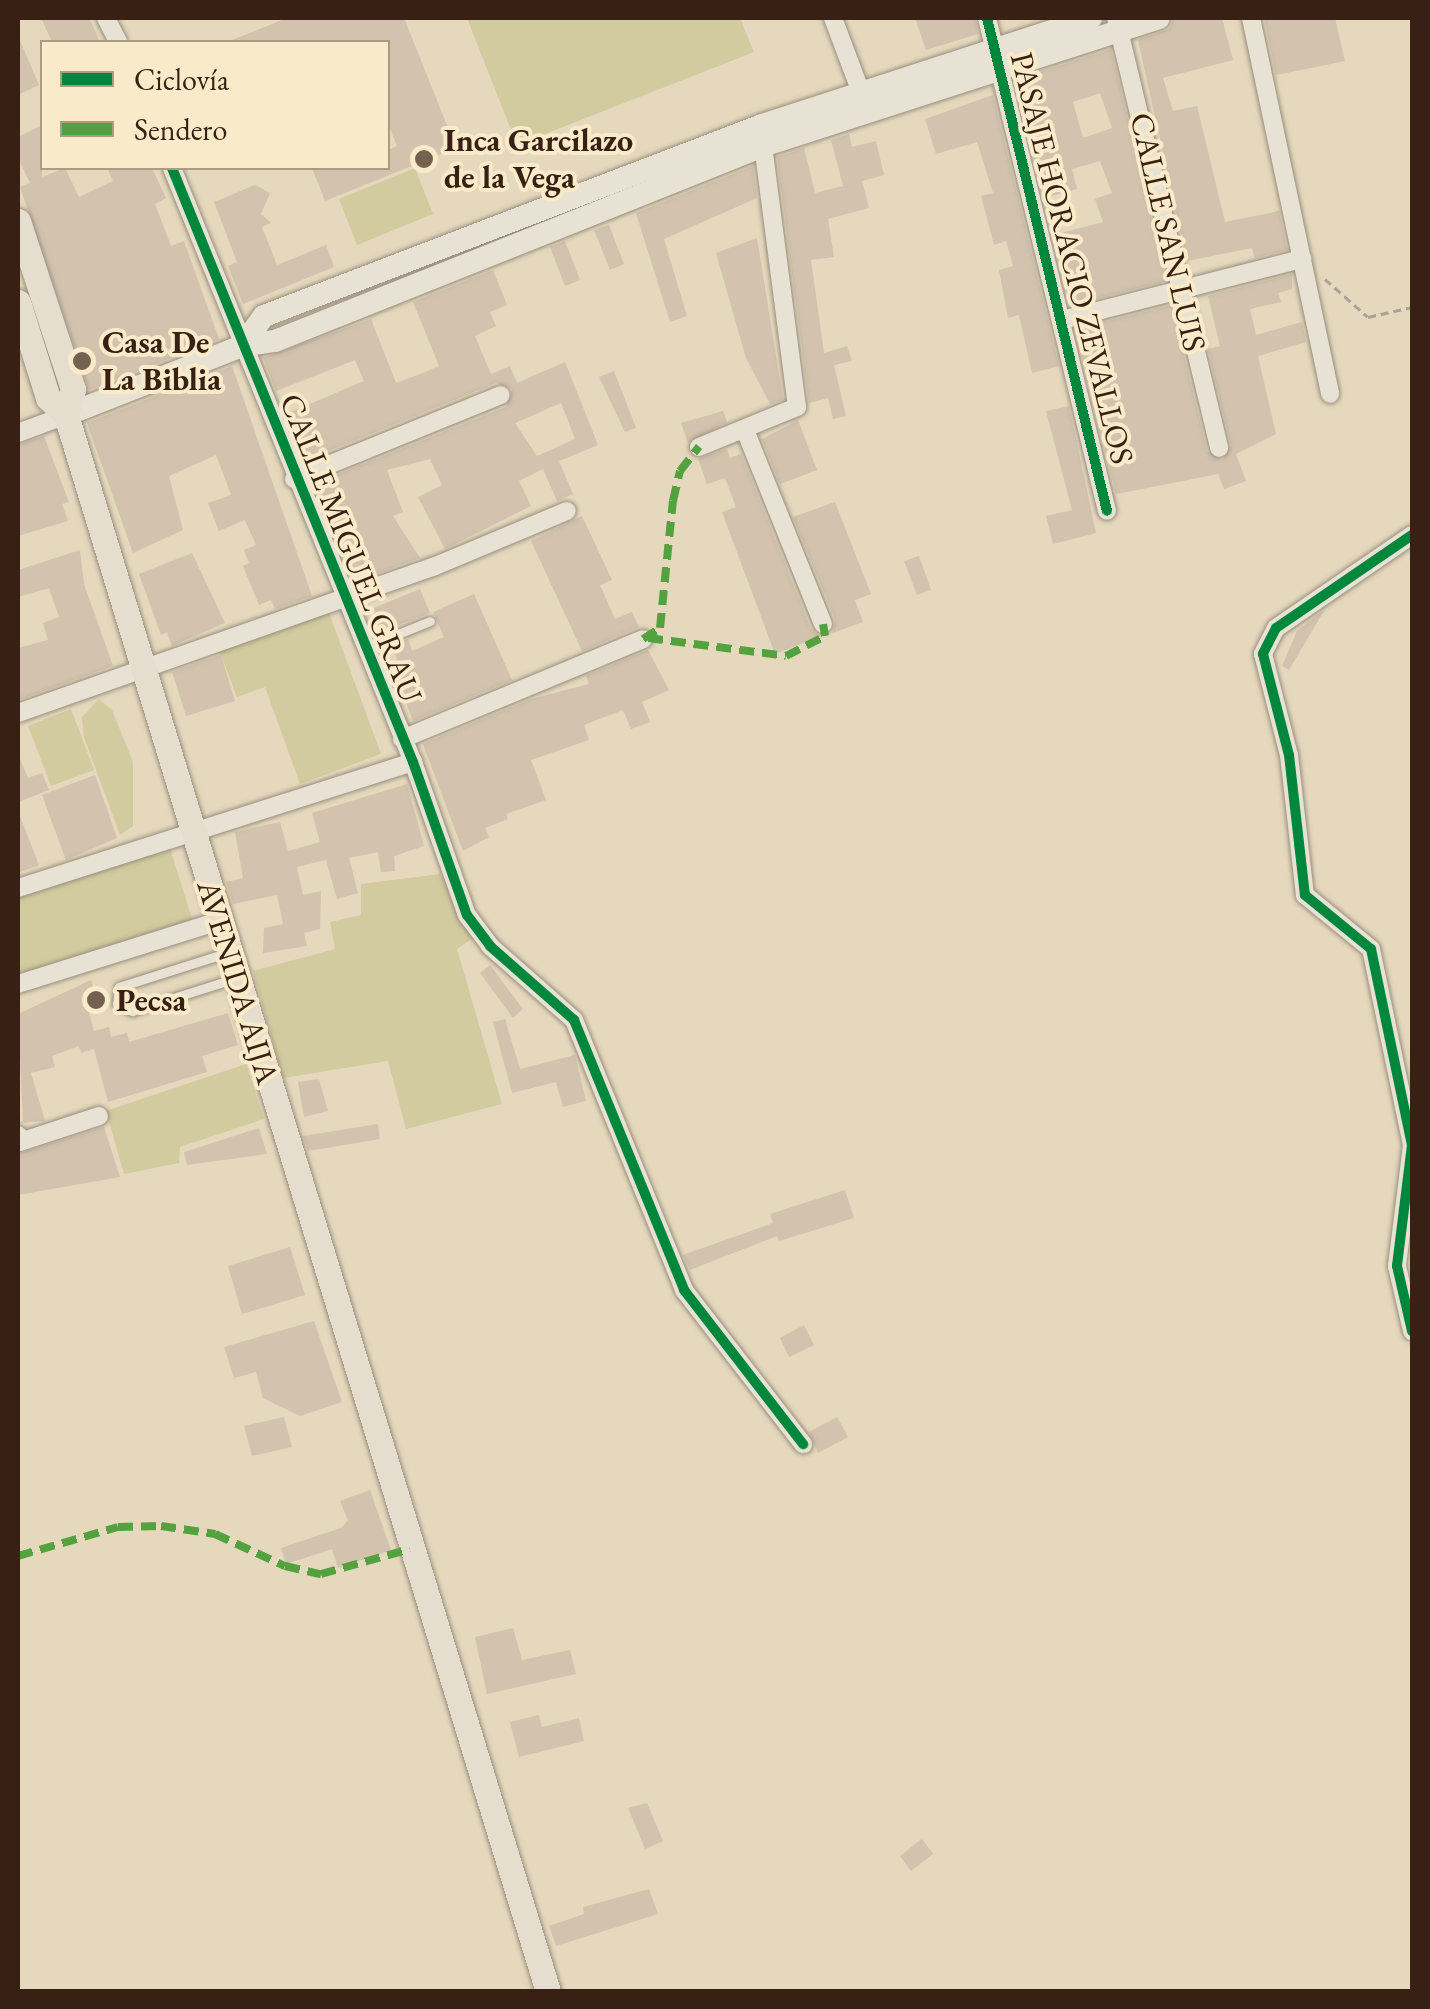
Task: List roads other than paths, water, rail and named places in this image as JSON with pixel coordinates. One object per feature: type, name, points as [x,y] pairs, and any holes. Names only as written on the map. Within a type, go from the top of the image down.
[{"type":"main road","points":[[66,415],[242,346],[275,341],[762,136],[860,90],[1000,59],[1091,18]]},
{"type":"main road","points":[[762,136],[1000,59],[1118,24],[1159,18]]},
{"type":"main road","name":"AVENIDA AIJA","points":[[18,221],[73,389],[66,415]]},
{"type":"main road","name":"AVENIDA AIJA","points":[[18,302],[48,398],[66,415],[140,669],[548,1992]]},
{"type":"street","points":[[833,18],[860,90]]},
{"type":"street","name":"PASAJE HORACIO ZEVALLOS","points":[[987,18],[1107,511]]},
{"type":"street","points":[[1250,18],[1330,394]]},
{"type":"street","name":"CALLE SAN LUIS","points":[[1118,24],[1219,448]]},
{"type":"street","points":[[699,447],[797,407],[762,136]]},
{"type":"street","name":"CALLE MIGUEL GRAU","points":[[173,170],[341,598],[413,762],[468,915],[490,946],[574,1020],[684,1290],[803,1444]]},
{"type":"street","points":[[1062,320],[1302,259]]},
{"type":"street","points":[[294,479],[501,395]]},
{"type":"street","points":[[18,434],[66,415]]},
{"type":"street","points":[[745,430],[823,624]]},
{"type":"street","points":[[18,714],[341,598],[566,511]]},
{"type":"street","points":[[1412,535],[1276,628],[1263,654],[1289,755],[1305,895],[1371,949],[1412,1145],[1398,1266],[1412,1332]]},
{"type":"street","points":[[402,738],[643,639]]},
{"type":"street","points":[[18,888],[190,829],[413,762]]},
{"type":"street","points":[[18,984],[219,922]]},
{"type":"street","points":[[18,1135],[20,1142],[99,1116]]},
{"type":"lane","points":[[363,648],[430,620]]},
{"type":"lane","points":[[228,952],[127,983],[119,987],[117,1004],[132,1011],[236,978]]},
{"type":"place","name":"Inca Garcilazo de la Vega","points":[[424,159]]},
{"type":"place","name":"Casa De La Biblia","points":[[82,361]]},
{"type":"place","name":"Pecsa","points":[[96,1000]]}]
